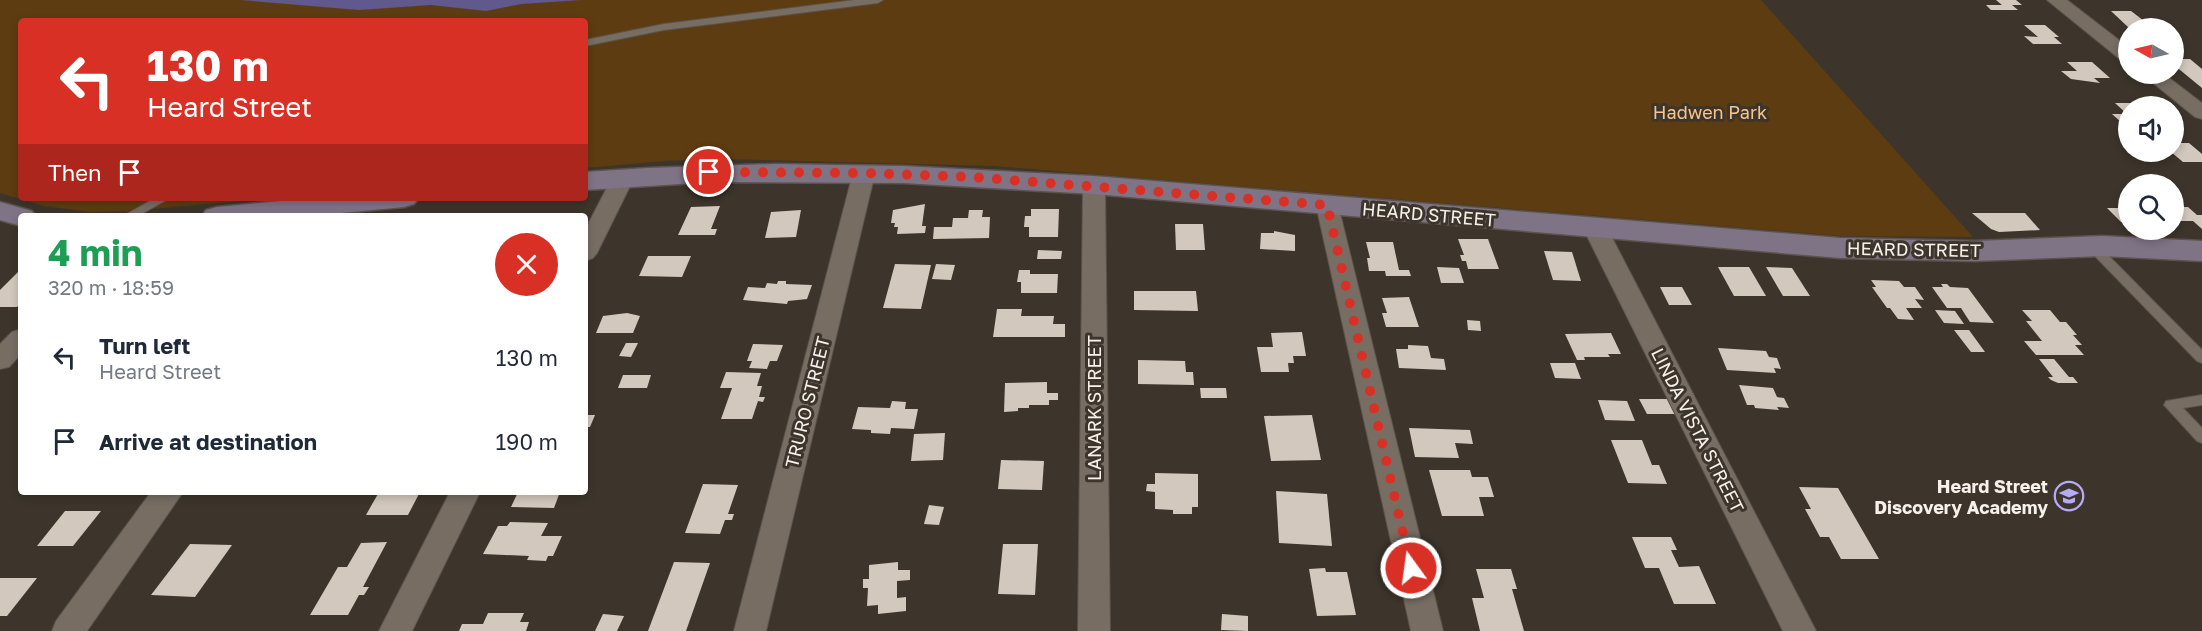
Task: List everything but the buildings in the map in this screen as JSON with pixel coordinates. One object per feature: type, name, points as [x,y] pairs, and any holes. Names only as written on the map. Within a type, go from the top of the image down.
[{"type":"street","points":[[2056,0],[2118,48]]},
{"type":"street","points":[[2165,84],[2202,113]]},
{"type":"street","name":"HEARD STREET","points":[[588,181],[709,172],[864,173],[1094,185],[1840,248],[1975,251],[2092,246],[2202,251]]},
{"type":"street","name":"TRURO STREET","points":[[750,631],[864,173]]},
{"type":"street","points":[[588,247],[623,178]]},
{"type":"street","name":"LANARK STREET","points":[[1094,185],[1094,631]]},
{"type":"street","points":[[248,213],[373,201]]},
{"type":"street","points":[[1327,205],[1427,631]]},
{"type":"street","points":[[0,211],[18,216]]},
{"type":"street","name":"LINDA VISTA STREET","points":[[1595,228],[1800,631]]},
{"type":"street","points":[[0,360],[18,341]]},
{"type":"street","points":[[68,631],[166,495]]},
{"type":"street","points":[[395,631],[463,495]]},
{"type":"lane","points":[[588,42],[685,24],[878,0]]},
{"type":"lane","points":[[135,213],[158,201]]},
{"type":"lane","points":[[2092,246],[2202,358]]},
{"type":"lane","points":[[2202,400],[2171,405],[2202,437]]},
{"type":"green space","name":"Hadwen Park","points":[[0,0],[1761,0],[1973,237],[1842,236],[994,166],[725,159],[663,161],[588,168],[588,18],[18,18],[18,198],[0,193]]},
{"type":"green space","name":"Hadwen Park","points":[[27,201],[241,201],[91,212],[44,206]]},
{"type":"shaded area","points":[[240,0],[581,0],[521,4],[486,11],[431,5],[359,10]]},
{"type":"place","name":"Heard Street Discovery Academy","points":[[2069,496]]},
{"type":"route","points":[[709,172],[864,173],[971,177],[1327,205],[1411,568]]}]
